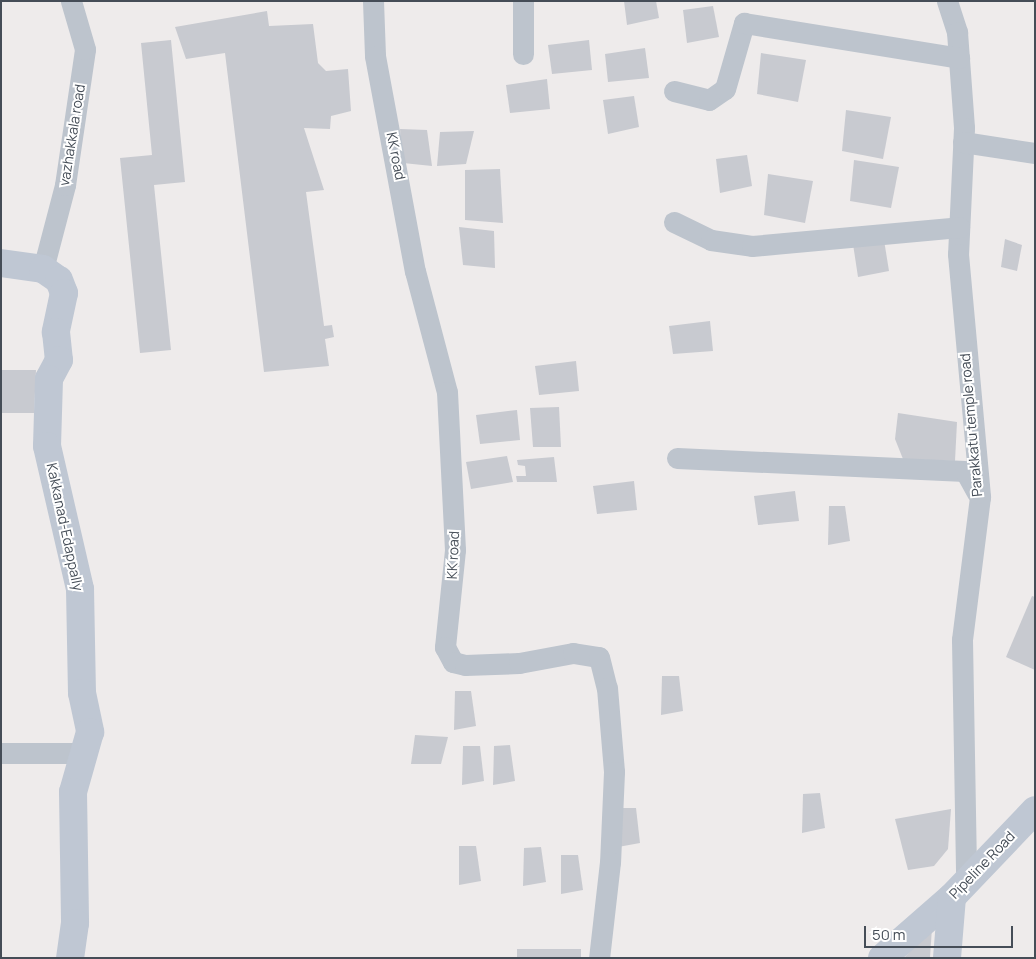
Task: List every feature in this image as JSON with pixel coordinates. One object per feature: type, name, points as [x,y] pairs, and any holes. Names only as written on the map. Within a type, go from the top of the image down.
[{"type":"street","name":"vazhakkala road","points":[[43,269],[65,185],[84,49],[71,1]]},
{"type":"street","name":"KK road","points":[[373,1],[375,56],[415,271],[447,392],[455,550],[445,647],[453,662],[465,665],[519,663],[573,652],[599,657],[607,688],[614,772],[610,862],[599,958]]},
{"type":"street","points":[[523,1],[523,54]]},
{"type":"street","name":"Parakkatu temple road","points":[[947,1],[957,32],[959,58],[963,142],[959,227],[969,411],[980,497],[962,640],[959,888]]},
{"type":"street","points":[[674,91],[709,100],[726,89],[744,23],[959,58]]},
{"type":"street","points":[[963,142],[1035,153]]},
{"type":"street","points":[[674,222],[710,240],[752,246],[959,227]]},
{"type":"street","points":[[1,263],[43,269]]},
{"type":"street","name":"Kakkanad-Edappally","points":[[43,269],[59,280],[64,293],[56,332],[59,360],[48,379],[47,446],[80,589],[82,693],[90,732],[73,792],[64,952]]},
{"type":"street","points":[[677,458],[965,471],[980,497]]},
{"type":"street","points":[[1,753],[84,754]]},
{"type":"street","name":"Pipeline Road","points":[[882,958],[959,888],[1035,810]]},
{"type":"street","points":[[947,958],[959,888]]},
{"type":"building","points":[[624,1],[656,1],[659,18],[627,25]]},
{"type":"building","points":[[713,6],[719,37],[687,43],[683,10]]},
{"type":"building","points":[[267,11],[269,26],[313,24],[318,63],[326,71],[348,69],[351,111],[331,116],[330,129],[304,128],[324,190],[306,192],[324,326],[332,325],[334,337],[325,339],[329,366],[264,372],[225,53],[186,59],[175,27]]},
{"type":"building","points":[[171,40],[185,182],[154,185],[171,350],[140,353],[120,158],[152,155],[141,43]]},
{"type":"building","points":[[589,40],[592,70],[552,74],[548,45]]},
{"type":"building","points":[[645,48],[649,78],[608,82],[605,54]]},
{"type":"building","points":[[761,53],[806,60],[798,102],[757,94]]},
{"type":"building","points":[[547,79],[550,109],[510,113],[506,85]]},
{"type":"building","points":[[634,96],[639,127],[608,134],[603,100]]},
{"type":"building","points":[[846,110],[891,117],[883,159],[842,151]]},
{"type":"building","points":[[400,129],[427,130],[432,166],[403,163]]},
{"type":"building","points":[[474,131],[466,164],[437,166],[440,132]]},
{"type":"building","points":[[747,155],[752,186],[720,193],[716,159]]},
{"type":"building","points":[[854,160],[899,167],[891,208],[850,201]]},
{"type":"building","points":[[500,169],[503,223],[465,220],[465,170]]},
{"type":"building","points":[[768,174],[813,181],[805,223],[764,215]]},
{"type":"building","points":[[459,227],[494,231],[495,268],[463,265]]},
{"type":"building","points":[[1005,239],[1022,245],[1017,271],[1001,267]]},
{"type":"building","points":[[884,240],[889,271],[858,277],[853,244]]},
{"type":"building","points":[[710,321],[713,351],[673,354],[669,326]]},
{"type":"building","points":[[576,361],[579,391],[539,395],[535,366]]},
{"type":"building","points":[[1,370],[36,370],[34,413],[1,413]]},
{"type":"building","points":[[559,407],[561,447],[533,447],[530,408]]},
{"type":"building","points":[[517,410],[520,440],[480,444],[476,415]]},
{"type":"building","points":[[898,413],[957,422],[955,461],[903,459],[895,439]]},
{"type":"building","points":[[507,456],[513,482],[471,489],[466,462]]},
{"type":"building","points":[[554,457],[557,482],[517,482],[516,476],[526,476],[525,466],[518,465],[517,460]]},
{"type":"building","points":[[634,481],[637,510],[597,514],[593,486]]},
{"type":"building","points":[[795,491],[799,521],[758,525],[754,496]]},
{"type":"building","points":[[829,506],[845,506],[850,541],[828,545]]},
{"type":"building","points":[[1032,596],[1035,597],[1035,670],[1006,657]]},
{"type":"building","points":[[662,676],[679,676],[683,711],[661,715]]},
{"type":"building","points":[[455,691],[471,691],[476,726],[454,730]]},
{"type":"building","points":[[415,735],[448,737],[441,764],[411,764]]},
{"type":"building","points":[[510,745],[515,781],[493,785],[494,746]]},
{"type":"building","points":[[463,746],[480,746],[484,781],[462,785]]},
{"type":"building","points":[[820,793],[825,828],[802,833],[803,794]]},
{"type":"building","points":[[620,808],[636,808],[640,843],[618,847]]},
{"type":"building","points":[[951,809],[948,849],[934,866],[908,870],[895,819]]},
{"type":"building","points":[[459,846],[476,846],[481,881],[459,885]]},
{"type":"building","points":[[541,847],[546,882],[523,886],[524,848]]},
{"type":"building","points":[[561,855],[578,855],[583,890],[561,894]]},
{"type":"building","points":[[932,927],[930,958],[904,958]]},
{"type":"building","points":[[517,949],[581,949],[581,958],[517,958]]}]
